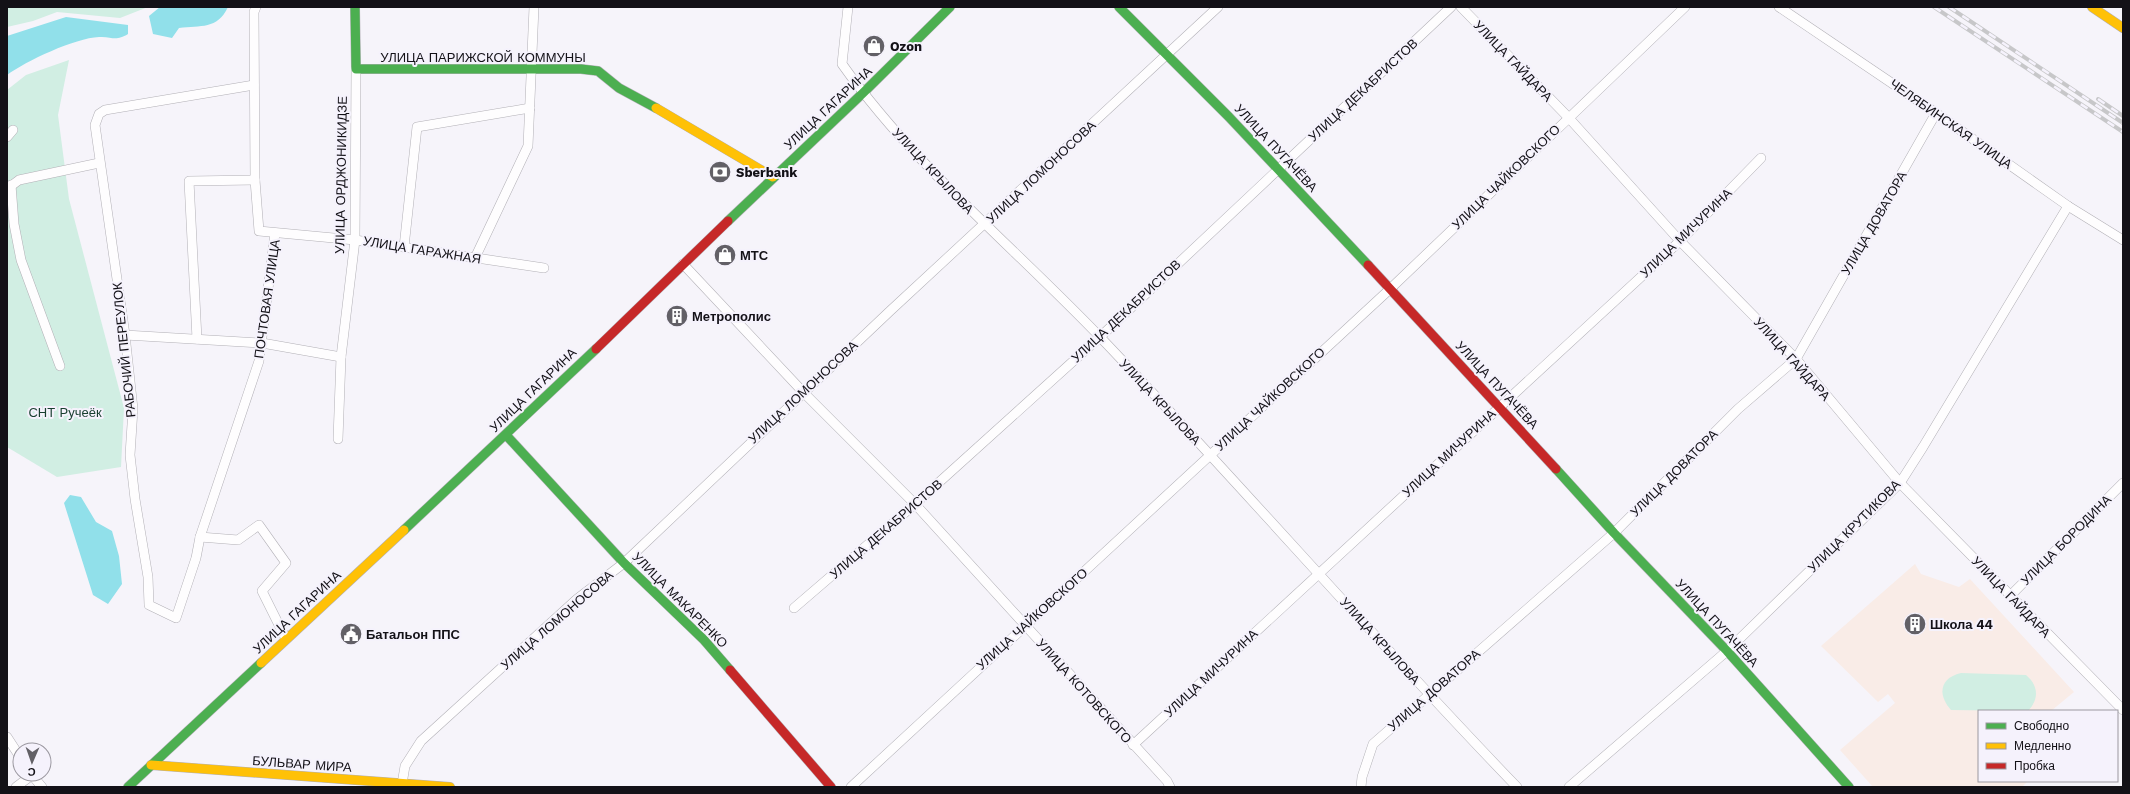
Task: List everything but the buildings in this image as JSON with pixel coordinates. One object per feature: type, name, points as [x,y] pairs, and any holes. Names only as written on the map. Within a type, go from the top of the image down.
[{"type":"street","name":"ПОЧТОВАЯ УЛИЦА","points":[[176,618],[196,558],[200,537],[259,361],[262,343],[275,233],[259,231],[255,180],[254,12],[256,7]]},
{"type":"street","name":"УЛИЦА ОРДЖОНИКИДЗЕ","points":[[338,439],[341,357],[355,240],[356,7]]},
{"type":"street","points":[[476,258],[528,146],[534,7]]},
{"type":"street","name":"УЛИЦА КРЫЛОВА","points":[[848,7],[842,64],[863,93],[912,151],[984,225],[1100,337],[1319,573],[1428,695],[1517,787]]},
{"type":"street","name":"УЛИЦА ГАГАРИНА","points":[[128,787],[506,435],[773,177],[863,93],[950,7]]},
{"type":"street","name":"УЛИЦА ПУГАЧЁВА","points":[[1119,7],[1166,56],[1229,116],[1500,406],[1614,533],[1727,651],[1849,787]]},
{"type":"street","name":"УЛИЦА ЛОМОНОСОВА","points":[[402,784],[405,766],[421,741],[577,599],[624,563],[1218,7]]},
{"type":"street","name":"УЛИЦА ДЕКАБРИСТОВ","points":[[794,608],[915,504],[1100,337],[1451,7]]},
{"type":"street","name":"УЛИЦА ГАЙДАРА","points":[[1461,7],[1568,117],[1680,241],[1796,359],[1900,483],[2123,710]]},
{"type":"street","name":"УЛИЦА ЧАЙКОВСКОГО","points":[[851,787],[1390,289],[1568,117],[1685,7]]},
{"type":"street","name":"ЧЕЛЯБИНСКАЯ УЛИЦА","points":[[1780,7],[1936,113],[2068,206],[2123,240]]},
{"type":"street","points":[[2092,7],[2123,28]]},
{"type":"street","name":"УЛИЦА ПАРИЖСКОЙ КОММУНЫ","points":[[356,69],[531,68],[581,69],[598,71],[619,88],[678,119],[773,177]]},
{"type":"street","name":"РАБОЧИЙ ПЕРЕУЛОК","points":[[176,618],[149,605],[148,577],[135,499],[130,455],[133,409],[125,335],[99,163],[95,124],[99,114],[105,110],[254,85]]},
{"type":"street","points":[[404,247],[417,127],[530,108]]},
{"type":"street","name":"УЛИЦА ДОВАТОРА","points":[[1361,787],[1362,777],[1373,744],[1614,533],[1738,409],[1796,359],[1936,113]]},
{"type":"street","name":"УЛИЦА МИЧУРИНА","points":[[1133,745],[1680,241],[1761,158]]},
{"type":"street","points":[[60,366],[22,260],[14,224],[9,187],[18,180],[99,163]]},
{"type":"street","points":[[197,339],[189,181],[255,180]]},
{"type":"street","name":"УЛИЦА КРУТИКОВА","points":[[1569,787],[1727,651],[1900,483],[2068,206]]},
{"type":"street","name":"УЛИЦА ГАРАЖНАЯ","points":[[275,233],[355,240],[544,268]]},
{"type":"street","name":"УЛИЦА КОТОВСКОГО","points":[[683,264],[804,393],[915,504],[1170,787]]},
{"type":"street","points":[[125,335],[262,343],[341,357]]},
{"type":"street","name":"УЛИЦА МАКАРЕНКО","points":[[506,435],[624,563],[704,640],[831,787]]},
{"type":"street","name":"УЛИЦА БОРОДИНА","points":[[2010,596],[2123,483]]},
{"type":"street","points":[[200,537],[238,540],[259,525],[286,563],[262,591],[286,639]]},
{"type":"street","name":"БУЛЬВАР МИРА","points":[[151,765],[174,768],[450,787]]},
{"type":"shaded area","points":[[1915,564],[1921,574],[1959,587],[1970,579],[2074,692],[2052,710],[1978,710],[1978,782],[2027,782],[2022,787],[1873,787],[1840,750],[1895,703],[1888,694],[1878,702],[1821,646]]},
{"type":"green space","points":[[7,7],[148,7],[120,18],[57,12],[33,21],[7,27]]},
{"type":"green space","name":"СНТ Ручеёк","points":[[69,60],[58,115],[69,199],[124,408],[121,467],[57,477],[7,447],[7,90],[26,75]]},
{"type":"green space","points":[[1961,673],[2026,675],[2035,688],[2036,697],[2029,710],[1951,710],[1942,693],[1945,683],[1954,675]]},
{"type":"water","points":[[160,7],[228,7],[219,20],[208,25],[179,28],[172,38],[153,34],[149,16]]},
{"type":"water","points":[[66,17],[128,25],[128,34],[120,38],[99,37],[77,41],[38,57],[7,75],[7,36]]},
{"type":"water","points":[[70,495],[81,497],[96,522],[112,531],[119,556],[122,584],[108,604],[93,595],[64,503]]},
{"type":"railway","points":[[1934,7],[2123,132]]},
{"type":"railway","points":[[1949,7],[2123,123]]},
{"type":"railway","points":[[2098,99],[2123,116]]},
{"type":"traffic: fast","points":[[355,7],[356,69],[581,69],[598,71],[619,88],[656,108]]},
{"type":"traffic: fast","points":[[728,221],[863,93],[950,7]]},
{"type":"traffic: fast","points":[[1119,7],[1229,117],[1368,265]]},
{"type":"traffic: fast","points":[[404,530],[596,349]]},
{"type":"traffic: fast","points":[[506,435],[624,563],[704,640],[730,670]]},
{"type":"traffic: fast","points":[[1556,469],[1614,533],[1727,651],[1849,787]]},
{"type":"traffic: fast","points":[[128,787],[261,663]]},
{"type":"traffic: slow","points":[[2092,7],[2123,28]]},
{"type":"traffic: slow","points":[[656,108],[773,177]]},
{"type":"traffic: slow","points":[[261,663],[404,530]]},
{"type":"traffic: slow","points":[[151,765],[450,787]]},
{"type":"traffic: jam","points":[[596,349],[728,221]]},
{"type":"traffic: jam","points":[[1368,265],[1556,469]]},
{"type":"traffic: jam","points":[[730,670],[831,787]]},
{"type":"place","name":"Ozon","points":[[874,46]]},
{"type":"place","name":"Sberbank","points":[[720,172]]},
{"type":"place","name":"МТС","points":[[725,255]]},
{"type":"place","name":"Метрополис","points":[[677,316]]},
{"type":"place","name":"Школа 44","points":[[1915,624]]},
{"type":"place","name":"Батальон ППС","points":[[351,634]]}]
